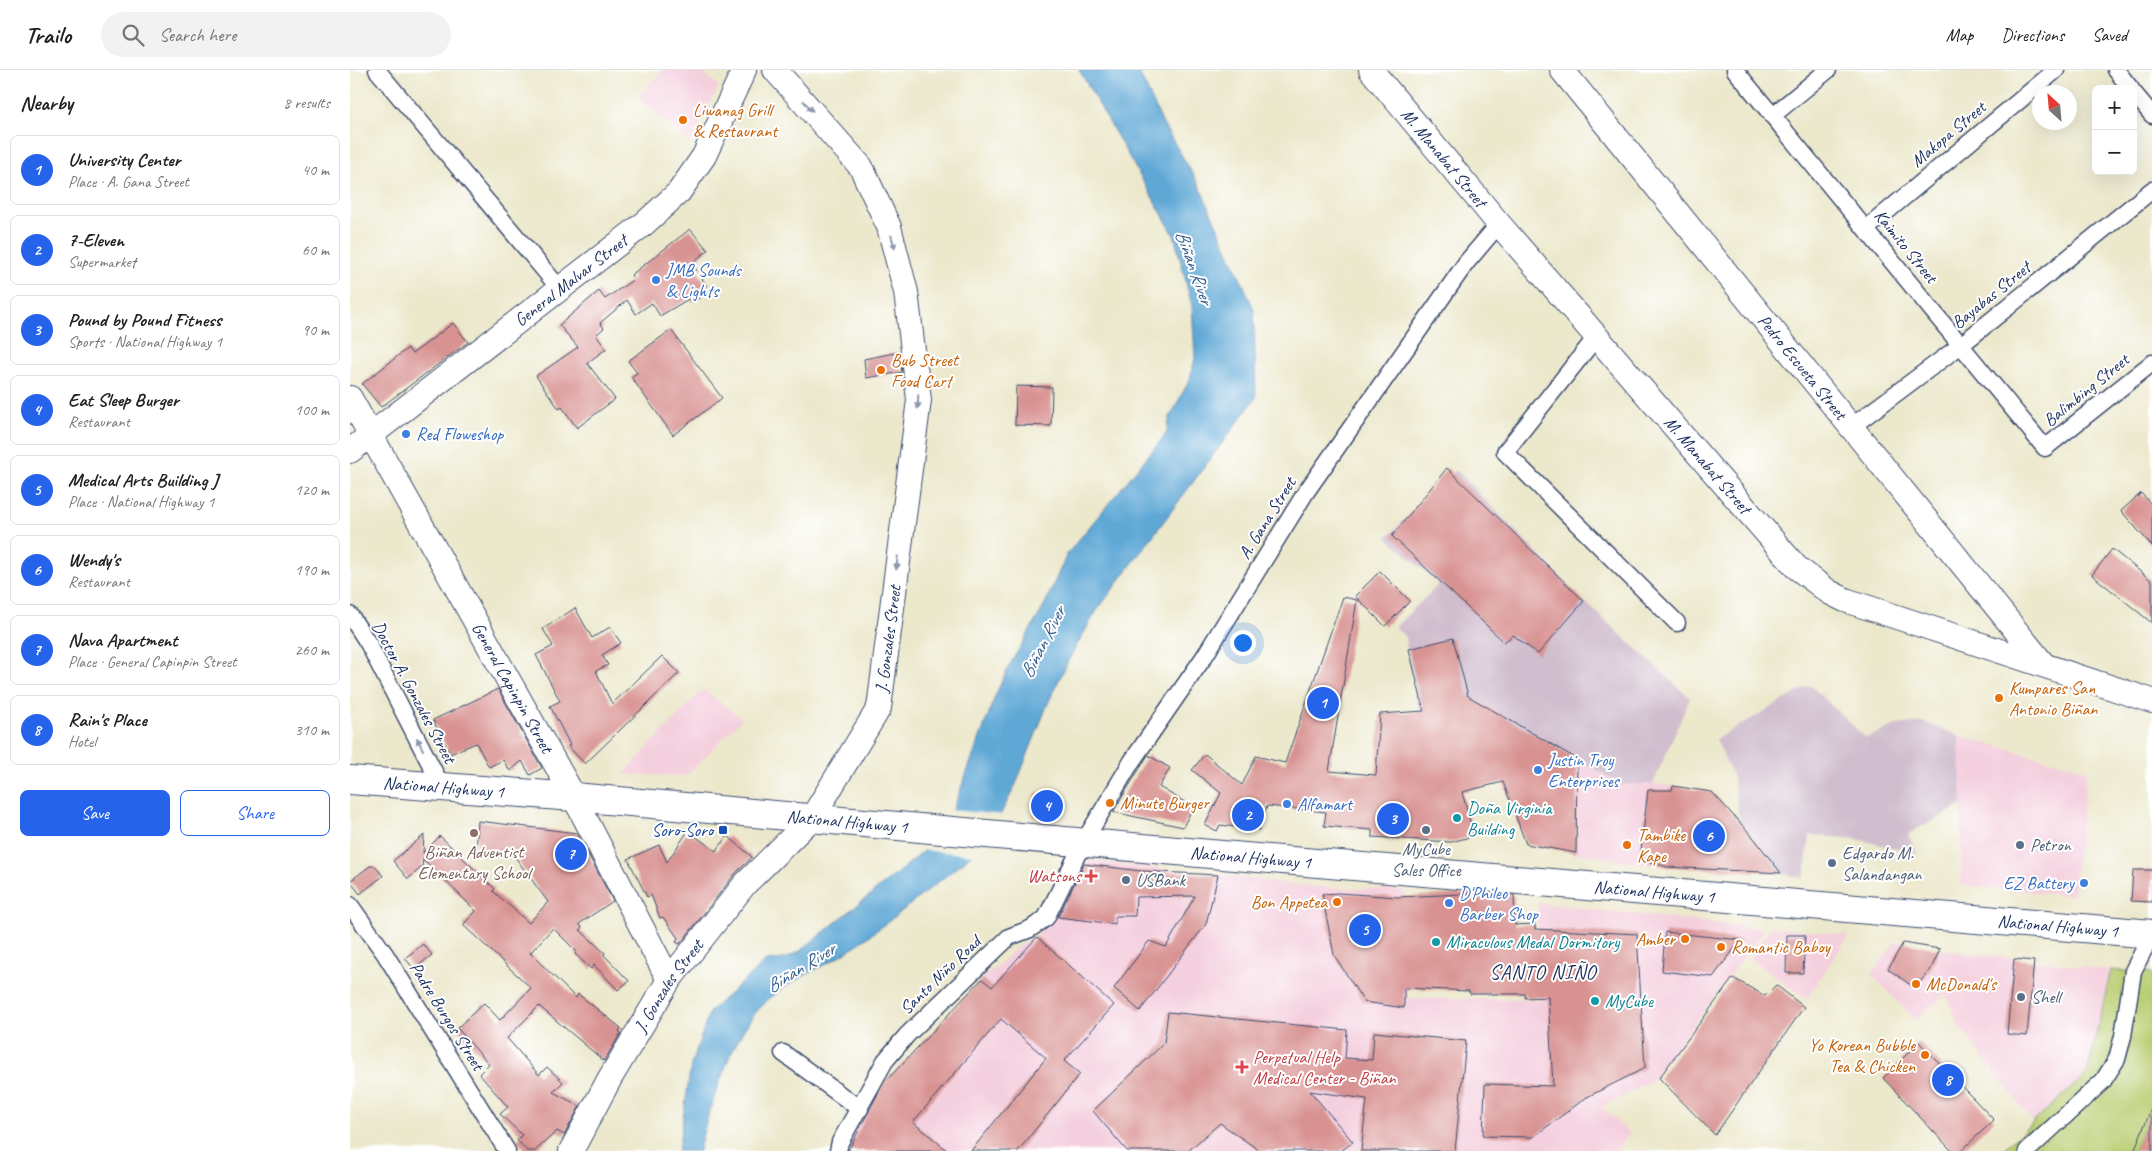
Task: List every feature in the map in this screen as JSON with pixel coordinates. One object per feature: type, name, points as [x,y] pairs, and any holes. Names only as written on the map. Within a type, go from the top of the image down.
[{"type":"highway","name":"National Highway 1","points":[[350,780],[574,797],[1083,843],[2152,934]]},
{"type":"street","points":[[377,70],[560,289]]},
{"type":"street","name":"General Malvar Street","points":[[350,450],[645,223],[679,192],[704,156],[744,70]]},
{"type":"street","name":"J. Gonzales Street","points":[[571,1151],[610,1078],[669,980],[745,884],[812,818],[879,708],[919,400],[906,292],[889,227],[861,167],[775,70]]},
{"type":"street","name":"M. Manabat Street","points":[[1371,70],[1499,224],[1768,537],[1796,567],[1829,592],[1846,600],[2152,701]]},
{"type":"street","name":"Pedro Escueta Street","points":[[1562,70],[2044,664]]},
{"type":"street","name":"Kaimito Street","points":[[1735,70],[2046,448]]},
{"type":"street","points":[[1772,116],[1828,70]]},
{"type":"street","name":"Makopa Street","points":[[1866,229],[2056,70]]},
{"type":"street","points":[[2116,70],[2128,85]]},
{"type":"street","points":[[2137,97],[2152,116]]},
{"type":"street","name":"Bayabas Street","points":[[1851,426],[1961,345],[2152,190]]},
{"type":"street","name":"A. Gana Street","points":[[1083,843],[1132,761],[1204,657],[1306,492],[1466,263],[1499,224]]},
{"type":"street","points":[[1597,336],[1505,452],[1677,623]]},
{"type":"street","name":"Balimbing Street","points":[[2046,448],[2152,364]]},
{"type":"street","name":"General Capinpin Street","points":[[350,398],[574,797],[669,980]]},
{"type":"street","name":"Doctor A. Gonzales Street","points":[[350,615],[368,643],[442,787]]},
{"type":"street","name":"Santo Niño Road","points":[[838,1151],[840,1142],[885,1061],[907,1035],[1009,937],[1030,929],[1046,918],[1083,843]]},
{"type":"street","name":"Padre Burgos Street","points":[[350,905],[385,954],[507,1151]]},
{"type":"street","points":[[2027,1151],[2103,1081],[2117,1060],[2123,1036],[2133,971],[2152,934]]},
{"type":"street","points":[[783,1053],[860,1109]]},
{"type":"shaded area","name":"Liwanag Grill & Restaurant","points":[[663,70],[700,70],[719,86],[690,143],[638,97]]},
{"type":"shaded area","points":[[1456,470],[1584,601],[1690,698],[1653,784],[1623,785],[1482,704],[1437,798],[1405,637],[1395,627],[1439,584],[1387,537]]},
{"type":"shaded area","points":[[1810,685],[1866,738],[1896,725],[1923,722],[1959,736],[1962,805],[1908,834],[1917,853],[1856,839],[1810,835],[1804,878],[1781,873],[1740,822],[1732,775],[1716,739]]},
{"type":"shaded area","points":[[703,689],[742,719],[686,776],[623,774]]},
{"type":"shaded area","name":"Petron","points":[[1959,736],[2087,770],[2073,896],[1961,885],[1962,805]]},
{"type":"shaded area","points":[[1577,759],[1623,785],[1653,784],[1673,786],[1667,867],[1576,853]]},
{"type":"shaded area","points":[[1076,859],[1328,888],[1404,890],[1408,998],[1539,1000],[1537,903],[1765,929],[1651,1081],[1602,1107],[1630,1133],[1616,1151],[842,1151],[883,1085],[982,979],[1021,944],[1037,937]]},
{"type":"shaded area","points":[[1771,927],[1849,935],[1807,999],[1749,958]]},
{"type":"shaded area","points":[[1895,942],[1967,953],[2111,970],[2087,1074],[2033,1122],[1960,1027],[1945,994],[1916,1020],[1872,975]]},
{"type":"green space","points":[[2111,970],[2152,973],[2152,1107],[2134,1151],[2001,1151],[2087,1074]]},
{"type":"water","name":"Biñan River","points":[[1079,70],[1138,70],[1163,124],[1197,181],[1254,309],[1256,398],[1096,612],[1068,661],[1049,701],[1016,784],[1002,812],[976,850],[965,861],[863,941],[790,984],[759,1009],[739,1038],[730,1056],[714,1097],[699,1151],[678,1151],[691,1065],[710,1011],[766,961],[784,959],[800,951],[930,845],[950,818],[996,694],[1009,666],[1043,608],[1067,554],[1166,434],[1170,417],[1190,379],[1195,358],[1192,306],[1174,235]]},
{"type":"pier","points":[[951,810],[1004,815],[975,855],[921,850],[939,830]]},
{"type":"building","points":[[690,229],[708,250],[692,263],[710,291],[692,302],[690,298],[660,316],[652,303],[636,314],[627,300],[600,323],[604,328],[596,335],[606,349],[587,363],[615,399],[577,428],[562,407],[559,409],[536,376],[578,347],[559,325],[599,291],[605,299],[634,279],[631,275]]},
{"type":"building","points":[[453,323],[468,342],[381,407],[362,384],[408,348],[412,354]]},
{"type":"building","points":[[671,330],[722,398],[673,435],[631,377],[637,373],[628,361]]},
{"type":"building","points":[[899,352],[902,372],[866,378],[864,359]]},
{"type":"building","points":[[1016,386],[1052,387],[1051,426],[1015,425]]},
{"type":"building","points":[[1447,468],[1584,601],[1538,654],[1513,635],[1504,642],[1392,536]]},
{"type":"building","points":[[2141,493],[2152,505],[2152,546],[2121,511]]},
{"type":"building","points":[[2112,549],[2152,581],[2152,623],[2092,575]]},
{"type":"building","points":[[1380,571],[1410,601],[1385,626],[1355,596]]},
{"type":"building","points":[[1343,597],[1357,600],[1329,771],[1376,775],[1380,714],[1424,711],[1409,649],[1453,638],[1468,696],[1577,759],[1576,853],[1526,844],[1503,782],[1462,792],[1474,836],[1451,842],[1372,837],[1372,830],[1324,826],[1326,812],[1267,806],[1259,830],[1220,825],[1217,831],[1205,825],[1221,793],[1192,770],[1205,754],[1242,785],[1256,756],[1285,763]]},
{"type":"building","points":[[575,608],[592,638],[610,627],[621,643],[602,655],[608,665],[596,671],[612,704],[662,656],[679,673],[585,764],[568,746],[570,745],[550,706],[560,701],[536,655],[553,646],[543,629]]},
{"type":"building","points":[[498,689],[542,768],[530,775],[522,761],[510,771],[503,760],[489,767],[476,743],[450,754],[433,720]]},
{"type":"building","points":[[1148,755],[1170,768],[1159,787],[1193,807],[1183,827],[1113,812]]},
{"type":"building","points":[[1673,786],[1712,792],[1753,837],[1781,873],[1667,867],[1640,859],[1648,790],[1672,790]]},
{"type":"building","points":[[1036,793],[1061,797],[1058,819],[1033,816]]},
{"type":"building","points":[[478,821],[577,833],[613,901],[579,924],[582,927],[580,930],[605,953],[604,955],[629,981],[618,990],[594,965],[591,969],[575,954],[577,952],[553,928],[530,953],[576,998],[578,994],[621,1028],[619,1031],[621,1033],[604,1061],[539,1006],[507,1038],[539,1075],[547,1067],[563,1082],[553,1092],[580,1106],[564,1135],[557,1131],[535,1151],[527,1151],[517,1140],[522,1135],[500,1114],[508,1107],[479,1074],[489,1064],[457,1028],[484,1003],[500,1020],[531,988],[463,925],[476,911],[423,859],[422,867],[408,879],[393,861],[424,835],[423,853],[440,836],[495,889],[493,891],[529,923],[548,902],[515,857],[476,855]]},
{"type":"building","points":[[688,831],[716,851],[728,836],[752,857],[734,875],[680,944],[676,942],[678,938],[663,917],[660,918],[651,895],[647,897],[628,859],[659,845],[667,862]]},
{"type":"building","points":[[1084,864],[1141,871],[1218,875],[1206,924],[1140,1011],[1114,988],[1149,941],[1166,947],[1195,896],[1136,897],[1135,916],[1115,916],[1115,924],[1058,917]]},
{"type":"building","points":[[370,866],[375,866],[383,876],[360,894],[350,881]]},
{"type":"building","points":[[2133,870],[2152,870],[2152,902],[2131,901]]},
{"type":"building","points":[[1338,893],[1398,897],[1484,893],[1514,895],[1515,925],[1535,924],[1535,929],[1637,934],[1645,1068],[1587,1097],[1533,1137],[1483,1136],[1485,1084],[1553,1086],[1548,997],[1525,998],[1525,994],[1470,994],[1469,991],[1404,988],[1404,1008],[1364,1002],[1334,955],[1322,894]]},
{"type":"building","points":[[1665,932],[1741,940],[1713,977],[1662,971]]},
{"type":"building","points":[[1787,935],[1805,935],[1803,973],[1786,973]]},
{"type":"building","points":[[1037,937],[1114,1005],[1064,1061],[1080,1074],[1018,1151],[971,1151],[1046,1058],[1001,1019],[913,1122],[948,1151],[848,1151],[883,1084],[982,979],[992,987]]},
{"type":"building","name":"McDonald's","points":[[1903,943],[1940,949],[1931,969],[1915,988],[1888,969]]},
{"type":"building","points":[[423,944],[432,955],[414,969],[405,958]]},
{"type":"building","name":"Shell","points":[[2014,959],[2034,961],[2027,1036],[2007,1034]]},
{"type":"building","points":[[1733,978],[1765,996],[1776,985],[1804,1007],[1715,1135],[1659,1078]]},
{"type":"building","name":"Perpetual Help Medical Center - Biñan","points":[[1168,1012],[1347,1030],[1345,1058],[1372,1060],[1374,1032],[1466,1041],[1455,1151],[1361,1151],[1367,1099],[1310,1091],[1353,1142],[1341,1151],[1260,1151],[1220,1123],[1188,1151],[1127,1151],[1093,1111],[1164,1043]]},
{"type":"building","points":[[1919,1042],[1994,1120],[1961,1151],[1952,1151],[1883,1078]]},
{"type":"building","points":[[2152,1107],[2152,1151],[2134,1151]]},
{"type":"place","name":"Liwanag Grill & Restaurant","points":[[683,120]]},
{"type":"place","name":"JMB Sounds & Lights","points":[[656,280]]},
{"type":"place","name":"Bub Street Food Cart","points":[[881,370]]},
{"type":"place","name":"Red Floweshop","points":[[406,434]]},
{"type":"place","name":"Kumpares San Antonio Biñan","points":[[1999,698]]},
{"type":"place","name":"University Center","points":[[1323,703]]},
{"type":"place","name":"Justin Troy Enterprises","points":[[1538,770]]},
{"type":"place","name":"Minute Burger","points":[[1110,803]]},
{"type":"place","name":"Alfamart","points":[[1287,804]]},
{"type":"place","name":"Eat Sleep Burger","points":[[1047,806]]},
{"type":"place","name":"7-Eleven","points":[[1248,815]]},
{"type":"place","name":"Doña Virginia Building","points":[[1457,818]]},
{"type":"place","name":"Pound by Pound Fitness","points":[[1393,819]]},
{"type":"place","name":"Soro-Soro","points":[[723,830]]},
{"type":"place","name":"MyCube Sales Office","points":[[1426,830]]},
{"type":"place","name":"Biñan Adventist Elementary School","points":[[474,833]]},
{"type":"place","name":"Wendy's","points":[[1709,836]]},
{"type":"place","name":"Tambike Kape","points":[[1627,845]]},
{"type":"place","name":"Petron","points":[[2020,845]]},
{"type":"place","name":"Nava Apartment","points":[[571,854]]},
{"type":"place","name":"Edgardo M. Salandangan","points":[[1832,863]]},
{"type":"place","name":"Watsons","points":[[1091,876]]},
{"type":"place","name":"USBank","points":[[1126,880]]},
{"type":"place","name":"EZ Battery","points":[[2084,883]]},
{"type":"place","name":"Bon Appetea","points":[[1337,902]]},
{"type":"place","name":"D'Phileo Barber Shop","points":[[1449,903]]},
{"type":"place","name":"Medical Arts Building J","points":[[1365,930]]},
{"type":"place","name":"Amber","points":[[1685,939]]},
{"type":"place","name":"Miraculous Medal Dormitory","points":[[1436,942]]},
{"type":"place","name":"Romantic Baboy","points":[[1721,947]]},
{"type":"place","name":"McDonald's","points":[[1916,984]]},
{"type":"place","name":"Shell","points":[[2021,997]]},
{"type":"place","name":"MyCube","points":[[1595,1001]]},
{"type":"place","name":"Yo Korean Bubble Tea & Chicken","points":[[1925,1055]]},
{"type":"place","name":"Perpetual Help Medical Center - Biñan","points":[[1242,1067]]},
{"type":"place","name":"Rain's Place","points":[[1948,1080]]},
{"type":"district","name":"SANTO NIÑO","points":[[1543,972]]}]
